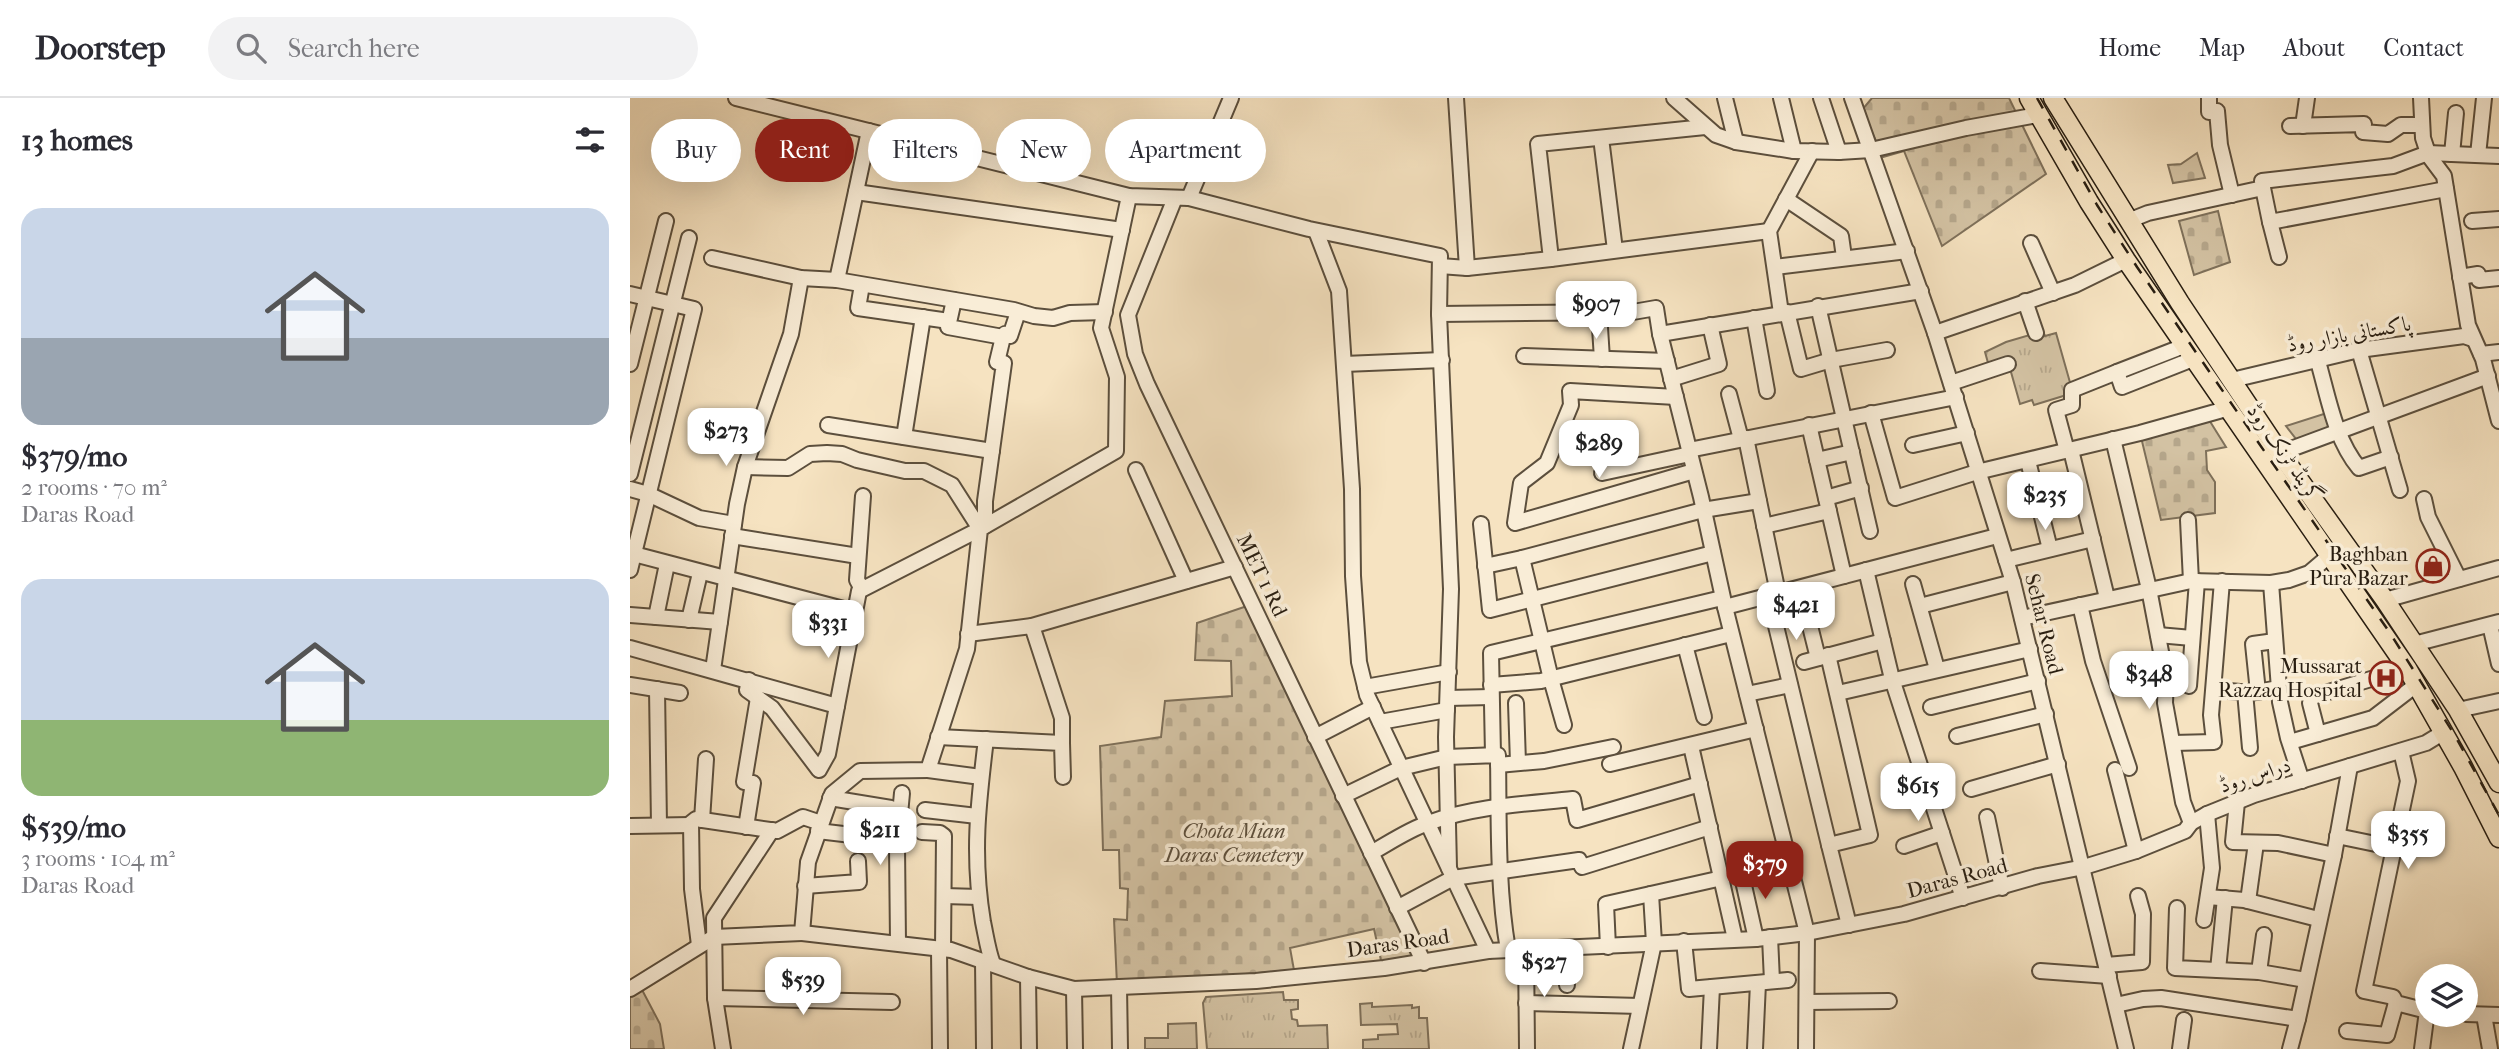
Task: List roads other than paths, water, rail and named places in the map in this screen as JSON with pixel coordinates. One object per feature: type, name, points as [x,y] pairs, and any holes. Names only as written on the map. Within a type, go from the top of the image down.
[{"type":"main road","name":"گرینڈ ٹرنک روڈ","points":[[2029,98],[2126,260],[2226,409],[2407,668],[2499,838]]},
{"type":"main road","name":"گرینڈ ٹرنک روڈ","points":[[2053,98],[2128,221],[2280,453],[2385,600],[2458,710],[2499,783]]},
{"type":"street","points":[[736,98],[868,131]]},
{"type":"street","name":"MET 1 Rd","points":[[1231,98],[1128,315],[1130,331],[1147,384],[1424,963]]},
{"type":"street","points":[[1456,98],[1467,268]]},
{"type":"street","points":[[1674,98],[1716,135],[1736,142],[1794,151],[1871,150],[2038,115]]},
{"type":"street","points":[[1725,98],[1736,142]]},
{"type":"street","points":[[1780,98],[1794,151]]},
{"type":"street","points":[[1821,98],[1839,152]]},
{"type":"street","name":"Sehar Road","points":[[1852,98],[1935,333],[2013,582],[2126,1049]]},
{"type":"street","points":[[2209,98],[2209,112],[2217,111],[2220,145],[2232,195]]},
{"type":"street","points":[[2306,98],[2297,126],[2364,124],[2363,131],[2388,134],[2401,125],[2422,125]]},
{"type":"street","points":[[2421,98],[2423,138],[2428,153],[2444,176],[2468,325],[2481,354],[2499,421]]},
{"type":"street","points":[[2478,155],[2484,98]]},
{"type":"street","points":[[2452,154],[2456,113]]},
{"type":"street","points":[[1551,259],[1538,144],[1705,127]]},
{"type":"street","points":[[836,280],[868,136]]},
{"type":"street","points":[[1601,138],[1615,250]]},
{"type":"street","points":[[1812,151],[1769,231],[1784,312],[1801,369],[1831,360],[1887,350]]},
{"type":"street","points":[[2278,257],[2262,181],[2393,166],[2428,153],[2499,156]]},
{"type":"street","points":[[982,159],[1129,196],[1182,198],[1440,256],[1439,314],[1451,589],[1447,704],[1451,873]]},
{"type":"street","points":[[2128,221],[2148,213],[2263,188]]},
{"type":"street","points":[[2270,222],[2446,189]]},
{"type":"street","points":[[856,192],[1122,230]]},
{"type":"street","points":[[748,680],[747,690],[772,708],[819,770],[828,754],[859,591],[983,527],[1116,451],[1117,377],[1101,328],[1129,196]]},
{"type":"street","points":[[1786,199],[1840,236],[1844,257]]},
{"type":"street","points":[[2472,221],[2499,219]]},
{"type":"street","points":[[631,356],[666,221]]},
{"type":"street","points":[[1317,230],[1339,291],[1352,489],[1359,662],[1365,687],[1380,723],[1488,951]]},
{"type":"street","points":[[1440,266],[1467,268],[1769,231]]},
{"type":"street","points":[[630,474],[689,238]]},
{"type":"street","points":[[2031,243],[2053,293]]},
{"type":"street","points":[[1775,267],[1907,251]]},
{"type":"street","points":[[712,258],[801,278],[836,280],[1053,318],[1070,313],[1105,312]]},
{"type":"street","points":[[1935,333],[2053,293],[2126,260]]},
{"type":"street","points":[[2460,277],[2478,274],[2479,280],[2499,278]]},
{"type":"street","points":[[713,670],[744,467],[791,334],[801,278]]},
{"type":"street","points":[[862,285],[859,308],[949,321]]},
{"type":"street","points":[[1660,334],[1920,291]]},
{"type":"street","points":[[630,293],[694,309],[630,570]]},
{"type":"street","points":[[954,300],[948,327],[1003,337],[1005,334],[1010,337],[1018,312]]},
{"type":"street","points":[[2025,301],[2036,333]]},
{"type":"street","points":[[1818,306],[1870,531]]},
{"type":"street","points":[[1439,314],[1633,312],[1656,308],[1723,603],[1807,933],[1807,1049]]},
{"type":"street","points":[[1599,312],[1602,359]]},
{"type":"street","points":[[904,437],[923,317]]},
{"type":"street","points":[[1754,318],[1768,391]]},
{"type":"street","points":[[1671,379],[1719,364],[1710,326]]},
{"type":"street","points":[[928,770],[967,649],[1004,363],[997,362],[1003,337]]},
{"type":"street","name":"پاکستانی بازار روڈ","points":[[2232,380],[2359,350],[2463,337],[2473,339]]},
{"type":"street","points":[[2359,350],[2400,490]]},
{"type":"street","points":[[2107,598],[2056,410],[2073,405],[2072,390],[2117,372],[2122,387],[2189,352]]},
{"type":"street","points":[[2481,354],[2499,352]]},
{"type":"street","points":[[1524,356],[1667,361]]},
{"type":"street","points":[[2317,358],[2339,433],[2350,457],[2359,468],[2391,457]]},
{"type":"street","points":[[1344,364],[1442,360]]},
{"type":"street","points":[[1602,473],[1743,439],[1871,413],[1953,390],[2008,365]]},
{"type":"street","points":[[2280,453],[2488,376]]},
{"type":"street","points":[[1676,397],[1570,391],[1571,405],[1546,463],[1521,483],[1514,523],[1694,471]]},
{"type":"street","points":[[1729,394],[1759,501],[1778,593]]},
{"type":"street","points":[[1871,413],[1895,498],[1977,472],[2226,409]]},
{"type":"street","points":[[828,425],[992,451]]},
{"type":"street","points":[[1810,425],[1844,576]]},
{"type":"street","points":[[1913,445],[1967,433]]},
{"type":"street","points":[[2113,439],[2149,589],[2166,678],[2165,703],[2183,802],[2191,823]]},
{"type":"street","points":[[1818,460],[1852,452]]},
{"type":"street","points":[[744,467],[788,468],[810,454],[827,453],[842,454],[905,471],[924,471],[952,485],[983,527]]},
{"type":"street","points":[[2028,461],[2050,549]]},
{"type":"street","points":[[1136,470],[1186,581]]},
{"type":"street","points":[[1764,526],[1828,504],[1861,488]]},
{"type":"street","points":[[630,489],[733,530],[858,556]]},
{"type":"street","points":[[862,589],[857,580],[863,496]]},
{"type":"street","points":[[2424,499],[2428,517],[2459,579]]},
{"type":"street","points":[[1485,566],[1703,510],[1759,501]]},
{"type":"street","points":[[2188,520],[2194,581],[2189,686]]},
{"type":"street","points":[[1481,523],[1490,610],[1713,553]]},
{"type":"street","points":[[1508,950],[1501,873],[1491,653],[1778,593],[1997,536]]},
{"type":"street","points":[[2006,560],[2093,539]]},
{"type":"street","points":[[632,554],[855,612]]},
{"type":"street","points":[[2022,618],[2194,581],[2271,583],[2289,580],[2309,573],[2329,556]]},
{"type":"street","points":[[1522,558],[1564,724]]},
{"type":"street","points":[[656,617],[667,564]]},
{"type":"street","points":[[968,634],[1032,626],[1235,567]]},
{"type":"street","points":[[2385,600],[2499,568]]},
{"type":"street","points":[[1866,570],[1892,679],[1963,898]]},
{"type":"street","points":[[689,620],[700,573]]},
{"type":"street","points":[[2173,743],[2214,742],[2211,715],[2222,581]]},
{"type":"street","points":[[1920,606],[2013,582]]},
{"type":"street","points":[[2271,583],[2279,688],[2290,742],[2302,781]]},
{"type":"street","points":[[1913,584],[1937,669]]},
{"type":"street","points":[[2080,605],[2122,769],[2136,851]]},
{"type":"street","points":[[630,615],[720,622]]},
{"type":"street","points":[[1808,618],[1817,658],[1838,693],[1870,835],[1829,845]]},
{"type":"street","points":[[2414,644],[2494,624],[2499,664]]},
{"type":"street","points":[[1032,626],[1062,718],[1063,777]]},
{"type":"street","points":[[1776,626],[1849,926]]},
{"type":"street","points":[[1380,723],[1491,691],[1731,634]]},
{"type":"street","points":[[2158,635],[2192,638]]},
{"type":"street","points":[[1817,658],[1883,641]]},
{"type":"street","points":[[2250,748],[2253,643],[2275,641]]},
{"type":"street","points":[[1685,645],[1703,717]]},
{"type":"street","points":[[630,648],[837,706]]},
{"type":"street","points":[[1838,693],[2030,649]]},
{"type":"street","points":[[2318,734],[2310,703],[2312,697],[2407,668]]},
{"type":"street","points":[[1365,687],[1449,672]]},
{"type":"street","points":[[1931,708],[2038,681]]},
{"type":"street","points":[[630,685],[680,693]]},
{"type":"street","points":[[1747,694],[1790,685]]},
{"type":"street","points":[[2290,742],[2374,718],[2416,685]]},
{"type":"street","points":[[2229,691],[2252,692],[2279,688]]},
{"type":"street","points":[[657,690],[659,825]]},
{"type":"street","points":[[746,827],[753,783],[744,782],[758,698]]},
{"type":"street","points":[[2458,710],[2499,701]]},
{"type":"street","points":[[1516,703],[1518,763]]},
{"type":"street","points":[[1315,737],[1373,706]]},
{"type":"street","points":[[1957,736],[2046,714]]},
{"type":"street","points":[[1610,764],[1756,729]]},
{"type":"street","name":"دراس روڈ","points":[[2084,867],[2136,851],[2185,831],[2191,823],[2236,802],[2426,744],[2444,732]]},
{"type":"street","points":[[938,737],[1062,743]]},
{"type":"street","points":[[984,1049],[988,962],[979,897],[976,816],[986,739]]},
{"type":"street","points":[[1690,746],[1735,939]]},
{"type":"street","points":[[1343,796],[1401,768],[1447,757],[1518,763],[1544,761],[1613,747]]},
{"type":"street","points":[[2347,1031],[2387,1035],[2396,1003],[2393,997],[2364,991],[2408,781],[2401,751]]},
{"type":"street","points":[[706,759],[697,822],[692,889],[706,941],[723,1049]]},
{"type":"street","points":[[1971,789],[2058,764]]},
{"type":"street","points":[[2290,1049],[2334,855],[2350,766]]},
{"type":"street","points":[[802,933],[808,862],[832,794],[860,771],[928,770],[981,778]]},
{"type":"street","points":[[1371,853],[1426,823],[1448,817],[1499,807],[1573,799],[1577,820],[1700,784]]},
{"type":"street","points":[[898,943],[897,846],[902,793]]},
{"type":"street","points":[[830,798],[891,808]]},
{"type":"street","points":[[2236,802],[2233,842],[2278,843],[2334,855]]},
{"type":"street","points":[[925,810],[976,816]]},
{"type":"street","points":[[2204,920],[2212,868],[2207,814]]},
{"type":"street","points":[[630,826],[697,822],[777,831],[803,817],[820,827],[860,836]]},
{"type":"street","points":[[1987,817],[2002,888]]},
{"type":"street","points":[[1397,908],[1451,873],[1501,873],[1579,860],[1582,867],[1710,827]]},
{"type":"street","points":[[630,989],[706,941],[714,919],[772,831]]},
{"type":"street","points":[[922,832],[940,833],[944,836],[940,1049]]},
{"type":"street","points":[[1904,846],[1942,833]]},
{"type":"street","points":[[2337,836],[2395,848]]},
{"type":"street","points":[[2248,901],[2256,843]]},
{"type":"street","points":[[805,886],[859,882],[858,861]]},
{"type":"street","name":"Daras Road","points":[[706,941],[802,933],[898,943],[941,949],[1074,989],[1256,981],[1424,963],[1488,951],[1608,947],[1807,933],[1849,926],[2002,888],[2038,876],[2084,867]]},
{"type":"street","points":[[1741,872],[1763,938],[1765,982],[1755,1049]]},
{"type":"street","points":[[1608,947],[1606,904],[1721,878]]},
{"type":"street","points":[[1631,1049],[1654,943],[1651,894]]},
{"type":"street","points":[[944,896],[979,897]]},
{"type":"street","points":[[2040,971],[2108,970],[2143,962],[2143,914],[2138,896]]},
{"type":"street","points":[[2208,897],[2248,901],[2318,919]]},
{"type":"street","points":[[2218,970],[2225,898]]},
{"type":"street","points":[[2177,908],[2175,968],[2259,972],[2306,980]]},
{"type":"street","points":[[2259,972],[2264,935]]},
{"type":"street","points":[[1684,941],[1689,989],[1788,980]]},
{"type":"street","points":[[1526,949],[1527,1049]]},
{"type":"street","points":[[1565,949],[1567,985]]},
{"type":"street","points":[[1028,977],[1029,1049]]},
{"type":"street","points":[[1119,987],[1120,1049]]},
{"type":"street","points":[[1709,1049],[1712,987]]},
{"type":"street","points":[[1074,989],[1075,1049]]},
{"type":"street","points":[[715,998],[892,1002]]},
{"type":"street","points":[[2116,1005],[2161,998],[2298,1019]]},
{"type":"street","points":[[1807,1002],[1889,1001]]},
{"type":"street","points":[[1527,1003],[1640,1006]]},
{"type":"street","points":[[2396,1003],[2415,1008]]},
{"type":"street","points":[[2490,1049],[2492,1015]]},
{"type":"street","points":[[2180,1049],[2184,1020]]},
{"type":"street","points":[[2422,1049],[2425,1027]]},
{"type":"railway","points":[[2037,98],[2097,205],[2390,633],[2454,734],[2499,815]]},
{"type":"place","name":"Baghban Pura Bazar","points":[[2433,566]]},
{"type":"place","name":"Mussarat Razzaq Hospital","points":[[2386,678]]},
{"type":"park label","name":"Chota Mian Daras Cemetery","points":[[1234,843]]}]
